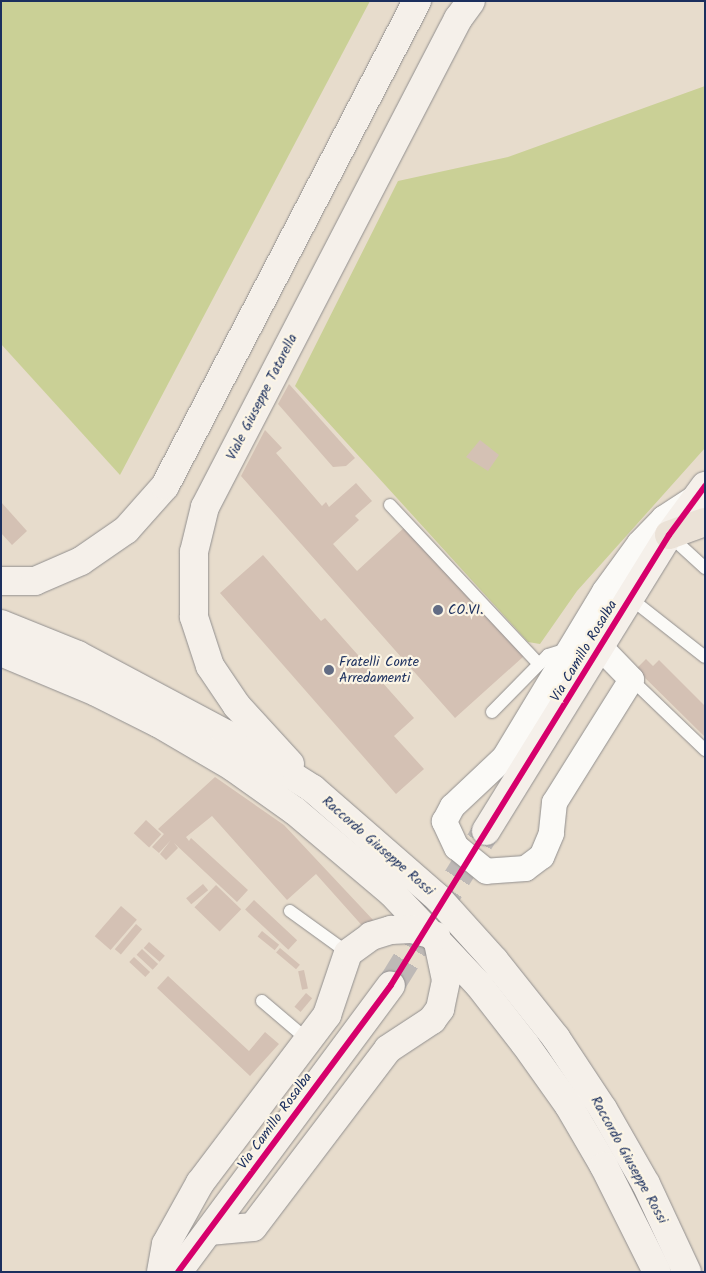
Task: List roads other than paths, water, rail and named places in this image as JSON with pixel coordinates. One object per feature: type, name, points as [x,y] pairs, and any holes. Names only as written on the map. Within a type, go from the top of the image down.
[{"type":"highway","points":[[669,535],[705,522]]},
{"type":"main road","points":[[1,582],[35,581],[81,561],[126,530],[165,486],[417,1]]},
{"type":"main road","name":"Viale Giuseppe Tatarella","points":[[312,789],[237,706],[210,666],[194,617],[194,552],[205,507],[458,19],[471,1]]},
{"type":"main road","name":"Via Camillo Rosalba","points":[[486,831],[601,648],[669,535],[699,492]]},
{"type":"main road","name":"Raccordo Giuseppe Rossi","points":[[1,624],[78,655],[161,697],[312,789],[438,898],[494,960],[556,1038],[603,1109],[646,1184],[687,1272]]},
{"type":"main road","points":[[1,652],[96,692],[158,723],[233,767],[295,811],[353,859],[436,936],[490,1000],[569,1106],[626,1208],[657,1272]]},
{"type":"main road","points":[[161,1272],[166,1244],[200,1183],[309,1041],[334,1000],[348,953],[371,936],[391,930],[412,929],[436,936]]},
{"type":"main road","points":[[209,1231],[253,1227],[388,1049],[432,1020],[444,996],[446,980],[445,964],[436,936]]},
{"type":"main road","name":"Via Camillo Rosalba","points":[[178,1272],[391,985]]},
{"type":"street","points":[[601,648],[631,679],[554,802],[551,833],[541,856],[525,868],[486,871],[456,847],[444,821],[466,792],[504,757],[568,649],[639,543],[663,518],[699,492]]},
{"type":"lane","points":[[390,505],[538,664]]},
{"type":"lane","points":[[669,535],[705,568]]},
{"type":"lane","points":[[630,598],[705,657]]},
{"type":"lane","points":[[492,712],[548,655],[568,649]]},
{"type":"lane","points":[[631,679],[705,750]]},
{"type":"lane","points":[[290,911],[348,953]]},
{"type":"lane","points":[[262,1001],[309,1041]]},
{"type":"tunnel","points":[[391,985],[486,831]]},
{"type":"place","name":"CO.VI.","points":[[438,610]]},
{"type":"place","name":"Fratelli Conte Arredamenti","points":[[329,670]]}]
